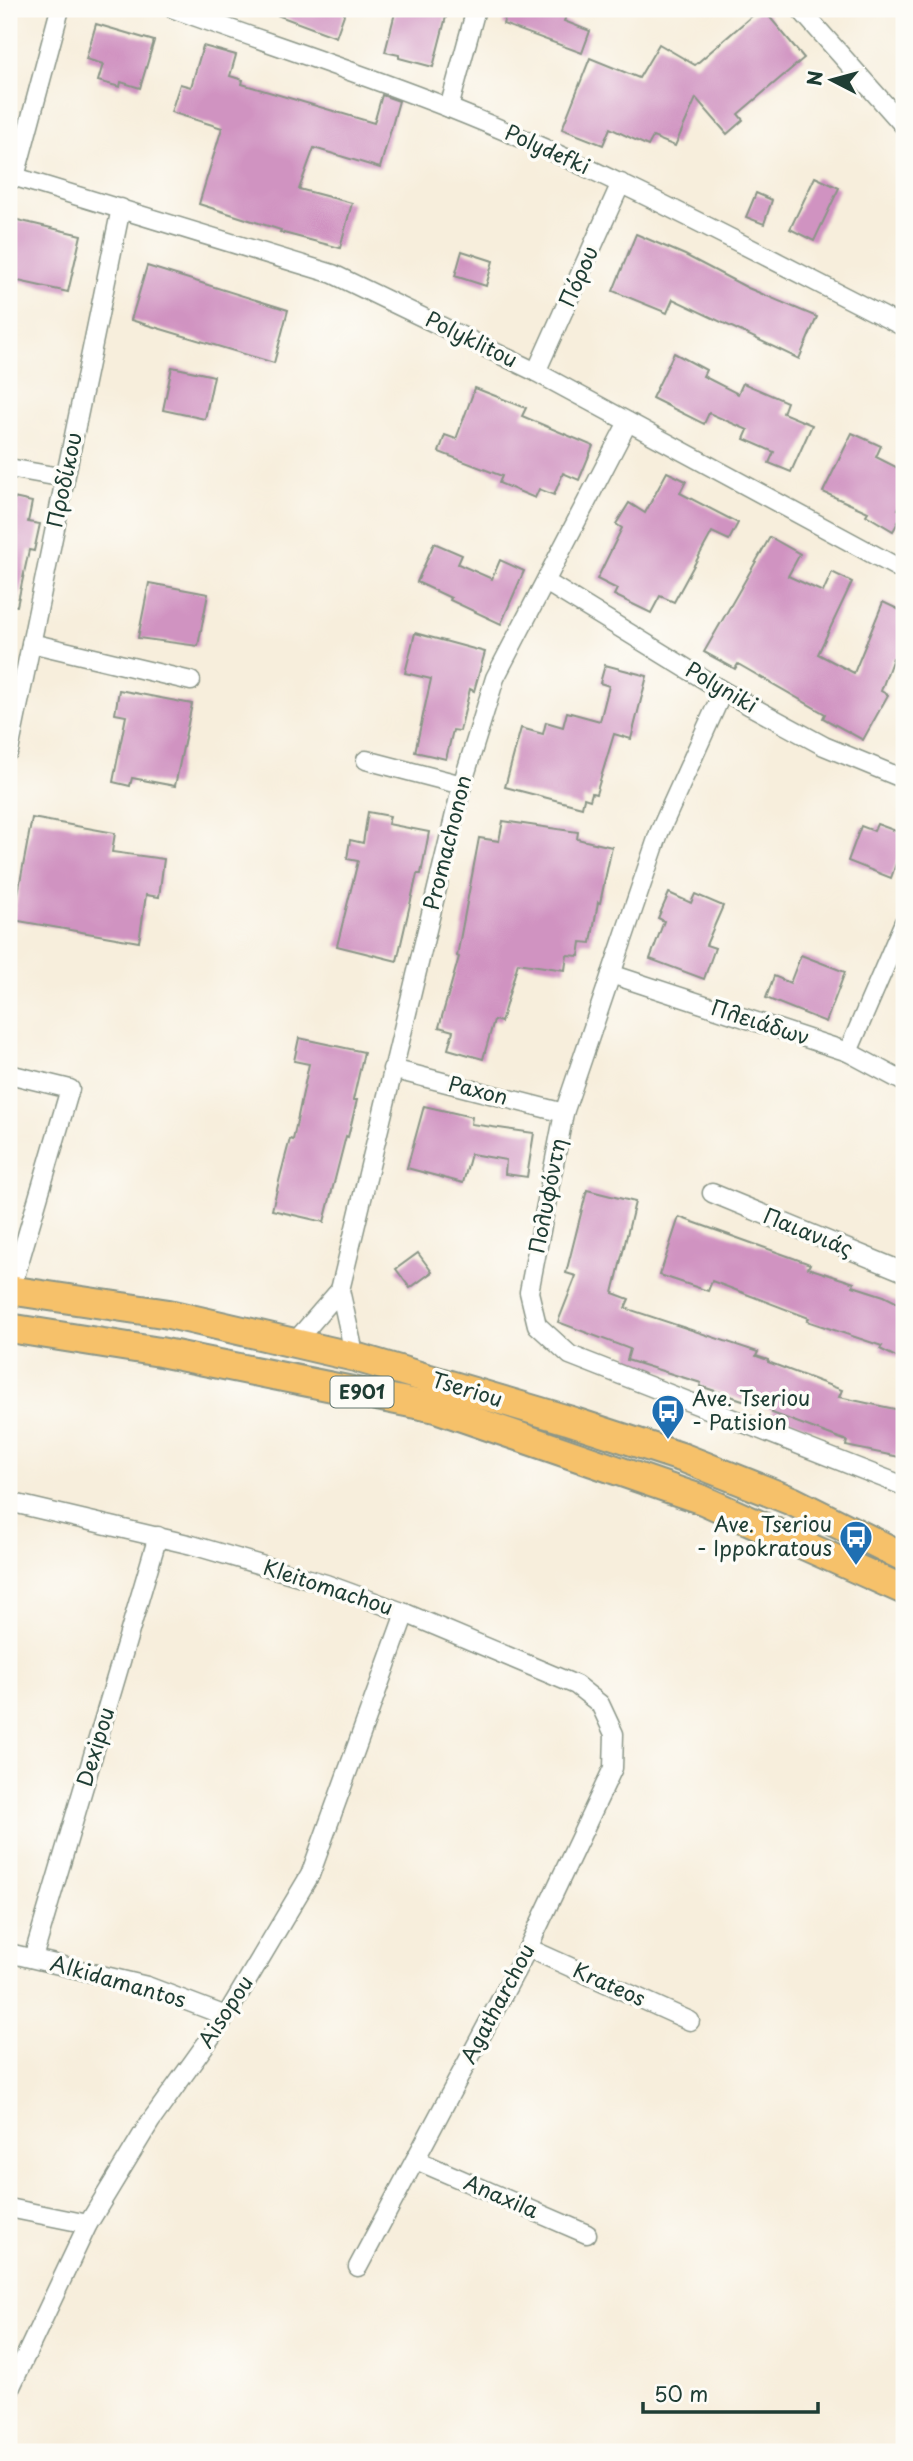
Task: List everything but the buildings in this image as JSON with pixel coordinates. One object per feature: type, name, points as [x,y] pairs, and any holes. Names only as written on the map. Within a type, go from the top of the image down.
[{"type":"main road","name":"Tseriou","points":[[10,1290],[169,1314],[355,1357],[568,1420],[684,1458],[792,1501],[904,1557]]},
{"type":"main road","name":"Tseriou","points":[[9,1328],[160,1352],[436,1408],[703,1500],[904,1590]]},
{"type":"street","points":[[12,176],[60,9]]},
{"type":"street","name":"Polydefki","points":[[174,9],[449,108],[621,183],[904,327]]},
{"type":"street","points":[[449,108],[476,9]]},
{"type":"street","points":[[800,9],[904,126]]},
{"type":"street","name":"Polyklitou","points":[[12,176],[333,274],[536,372],[904,571]]},
{"type":"street","name":"Πόρου","points":[[536,372],[621,183]]},
{"type":"street","name":"Προδίκου","points":[[9,751],[121,208]]},
{"type":"street","name":"Promachonon","points":[[355,1357],[340,1290],[462,785],[495,678],[628,422]]},
{"type":"street","points":[[9,468],[65,478]]},
{"type":"street","name":"Polyniki","points":[[547,582],[723,691],[824,746],[904,779]]},
{"type":"street","points":[[31,643],[191,681]]},
{"type":"street","name":"Πολυφόντη","points":[[723,691],[659,833],[564,1113],[528,1292],[537,1325],[570,1355],[904,1486]]},
{"type":"street","points":[[366,760],[462,785]]},
{"type":"street","points":[[848,1052],[904,922]]},
{"type":"street","name":"Πλειάδων","points":[[611,974],[848,1052],[904,1082]]},
{"type":"street","name":"Paxon","points":[[392,1069],[564,1113]]},
{"type":"street","points":[[9,1073],[70,1089],[10,1290]]},
{"type":"street","name":"Παιανιάς","points":[[712,1193],[904,1272]]},
{"type":"street","name":"Promachonon","points":[[294,1343],[340,1290]]},
{"type":"street","name":"Kleitomachou","points":[[9,1502],[158,1536],[326,1584],[405,1614],[576,1685],[600,1704],[614,1734]]},
{"type":"street","name":"Dexipou","points":[[33,1958],[158,1536]]},
{"type":"street","name":"Aisopou","points":[[9,2391],[88,2224],[150,2122],[226,2016],[310,1875],[405,1614]]},
{"type":"street","name":"Agatharchou","points":[[358,2267],[528,1948],[613,1768],[614,1734]]},
{"type":"street","name":"Krateos","points":[[528,1948],[690,2021]]},
{"type":"street","name":"Alkidamantos","points":[[9,1953],[147,1986],[226,2016]]},
{"type":"street","name":"Anaxila","points":[[416,2160],[587,2234]]},
{"type":"street","points":[[9,2208],[88,2224]]},
{"type":"place","name":"Ave. Tseriou - Patision","points":[[668,1441]]},
{"type":"place","name":"Ave. Tseriou - Ippokratous","points":[[856,1567]]}]
